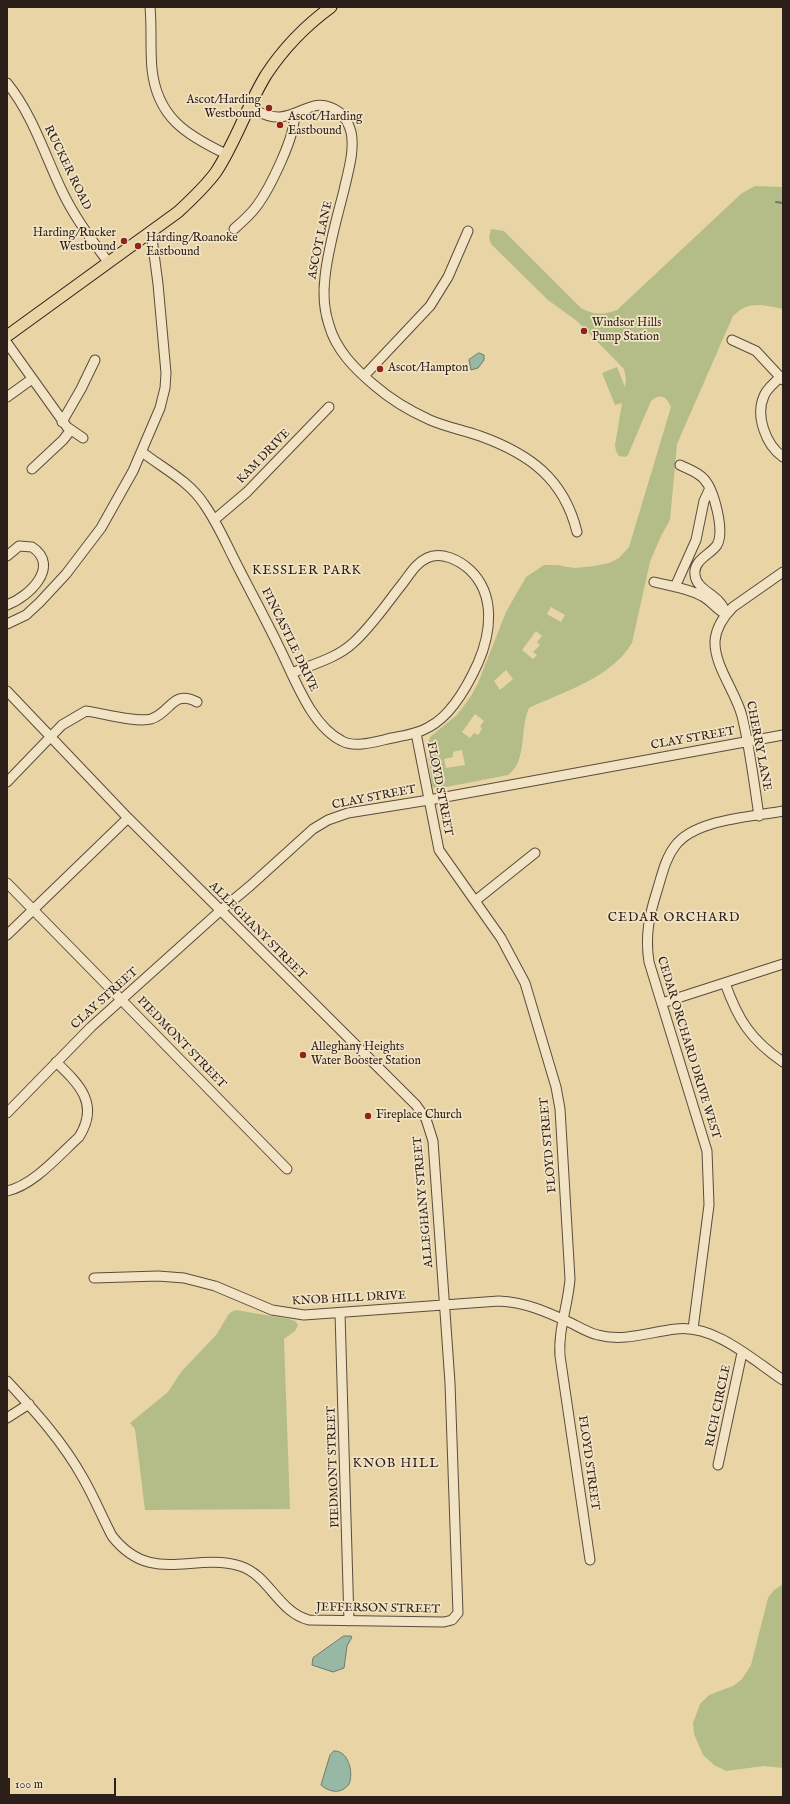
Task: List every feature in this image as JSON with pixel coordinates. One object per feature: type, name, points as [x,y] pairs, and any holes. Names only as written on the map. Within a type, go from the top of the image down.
[{"type":"main road","points":[[7,336],[151,230],[178,212],[196,195],[216,172],[260,87],[273,66],[304,29],[331,7]]},
{"type":"street","points":[[150,7],[153,75],[159,99],[165,111],[175,123],[187,133],[226,154]]},
{"type":"street","name":"RUCKER ROAD","points":[[7,83],[28,117],[74,212],[97,249],[108,262]]},
{"type":"street","name":"ASCOT LANE","points":[[249,108],[272,117],[280,117],[294,114],[311,106],[329,107],[342,115],[351,132],[350,167],[325,274],[324,296],[329,326],[336,344],[364,376],[386,395],[412,411],[437,423],[499,444],[536,464],[546,473],[562,493],[571,511],[577,532]]},
{"type":"street","points":[[234,229],[255,208],[269,187],[292,134],[294,114]]},
{"type":"street","points":[[7,624],[19,619],[31,611],[57,584],[101,528],[142,452],[163,398],[166,373],[158,284],[151,230]]},
{"type":"street","points":[[364,376],[430,306],[448,277],[468,231]]},
{"type":"street","points":[[732,340],[756,351],[782,378],[764,397],[761,415],[769,442],[783,457]]},
{"type":"street","points":[[7,343],[62,422],[70,431],[83,438]]},
{"type":"street","points":[[62,422],[81,389],[95,360]]},
{"type":"street","points":[[7,397],[32,378]]},
{"type":"street","name":"KAM DRIVE","points":[[214,520],[247,492],[329,407]]},
{"type":"street","points":[[32,469],[63,440],[70,431]]},
{"type":"street","name":"FINCASTLE DRIVE","points":[[142,452],[189,486],[202,501],[214,520],[310,709],[326,728],[342,742],[359,744],[416,733],[434,724],[453,704],[476,666],[486,640],[489,614],[485,596],[470,570],[458,562],[441,555],[430,557],[422,561],[352,644],[333,656],[292,673]]},
{"type":"street","points":[[680,465],[703,478],[710,488],[715,500],[720,535],[717,545],[700,561],[695,568],[694,574],[699,585],[713,595],[724,606],[726,614]]},
{"type":"street","points":[[675,587],[696,540],[704,501],[710,488]]},
{"type":"street","points":[[7,556],[19,546],[32,547],[42,557],[45,568],[42,577],[29,590],[7,605]]},
{"type":"street","name":"CHERRY LANE","points":[[759,816],[740,709],[734,691],[717,657],[715,641],[721,621],[726,614],[733,607],[783,572]]},
{"type":"street","points":[[654,582],[701,595],[713,604],[716,610],[726,614]]},
{"type":"street","name":"ALLEGHANY STREET","points":[[7,691],[128,818],[416,1105],[426,1119],[433,1141],[450,1390],[459,1608],[455,1618]]},
{"type":"street","points":[[7,782],[72,718],[86,711],[135,719],[152,719],[180,698],[189,698],[197,702]]},
{"type":"street","name":"FLOYD STREET","points":[[416,733],[439,850],[501,938],[525,983],[556,1086],[560,1109],[570,1279],[569,1295],[559,1340],[560,1356],[590,1560]]},
{"type":"street","name":"CLAY STREET","points":[[7,1113],[56,1062],[220,911],[313,829],[333,818],[348,813],[429,800],[783,735]]},
{"type":"street","name":"CEDAR ORCHARD DRIVE WEST","points":[[693,1329],[709,1205],[707,1151],[649,962],[646,934],[649,917],[670,853],[684,837],[709,825],[783,811]]},
{"type":"street","points":[[7,935],[128,818]]},
{"type":"street","points":[[475,901],[535,853]]},
{"type":"street","name":"PIEDMONT STREET","points":[[7,883],[288,1169]]},
{"type":"street","points":[[662,1003],[725,984],[783,964]]},
{"type":"street","points":[[725,984],[741,1022],[766,1051],[783,1062]]},
{"type":"street","points":[[7,1190],[17,1188],[30,1181],[79,1137],[84,1129],[88,1113],[82,1090],[76,1081],[56,1062]]},
{"type":"street","name":"KNOB HILL DRIVE","points":[[94,1278],[158,1276],[184,1278],[215,1286],[260,1306],[278,1312],[304,1315],[513,1301],[528,1305],[563,1319],[597,1335],[616,1339],[677,1328],[693,1329],[722,1339],[783,1380]]},
{"type":"street","name":"PIEDMONT STREET","points":[[340,1313],[349,1621]]},
{"type":"street","name":"RICH CIRCLE","points":[[718,1465],[742,1353]]},
{"type":"street","name":"JEFFERSON STREET","points":[[7,1381],[29,1404],[68,1454],[83,1478],[112,1536],[128,1553],[139,1560],[152,1564],[164,1565],[216,1563],[242,1567],[259,1578],[292,1613],[309,1620],[444,1622],[455,1618]]},
{"type":"street","points":[[7,1418],[29,1404]]},
{"type":"green space","points":[[755,186],[783,187],[783,309],[756,305],[745,308],[733,316],[677,444],[670,520],[661,536],[650,562],[632,643],[612,666],[600,674],[572,689],[529,708],[524,726],[521,753],[514,769],[508,775],[436,789],[432,786],[427,746],[430,737],[457,715],[471,696],[478,683],[506,612],[526,577],[544,565],[557,565],[574,568],[609,563],[619,558],[629,547],[671,407],[665,398],[660,396],[651,401],[628,455],[625,457],[619,456],[615,445],[622,403],[615,405],[602,373],[617,367],[625,387],[626,379],[624,369],[577,321],[548,300],[491,244],[489,238],[491,229],[504,231],[581,308],[599,314],[608,313],[617,310],[742,193]],"holes":[[[551,607],[565,615],[561,622],[547,614]],[[536,631],[542,636],[537,642],[540,645],[533,652],[537,655],[533,659],[522,650]],[[506,670],[513,679],[500,690],[494,681]],[[475,714],[484,721],[480,726],[482,729],[478,735],[474,733],[470,738],[462,732]],[[462,750],[465,765],[446,768],[444,759],[453,757],[453,752]]]},
{"type":"green space","points":[[236,1310],[289,1319],[295,1321],[298,1325],[295,1331],[284,1339],[290,1509],[145,1510],[135,1429],[130,1423],[168,1392],[181,1372],[217,1334],[228,1315]]},
{"type":"green space","points":[[783,1584],[783,1768],[764,1766],[726,1771],[714,1765],[703,1755],[694,1734],[693,1723],[700,1704],[709,1695],[733,1686],[742,1679],[751,1665],[768,1598],[774,1590]]},
{"type":"shaded area","points":[[479,353],[484,355],[484,360],[478,368],[471,370],[469,360]]},
{"type":"shaded area","points":[[344,1636],[352,1637],[347,1646],[344,1668],[333,1672],[312,1665],[313,1658]]},
{"type":"shaded area","points":[[334,1751],[343,1754],[346,1758],[349,1763],[351,1774],[349,1784],[343,1790],[339,1791],[328,1790],[321,1785],[330,1755]]},
{"type":"waterway","points":[[776,202],[783,203]]},
{"type":"place","name":"Ascot/Harding Westbound","points":[[269,108]]},
{"type":"place","name":"Ascot/Harding Eastbound","points":[[280,125]]},
{"type":"place","name":"Harding/Rucker Westbound","points":[[124,241]]},
{"type":"place","name":"Harding/Roanoke Eastbound","points":[[138,246]]},
{"type":"place","name":"Windsor Hills Pump Station","points":[[584,331]]},
{"type":"place","name":"Ascot/Hampton","points":[[380,369]]},
{"type":"place","name":"Alleghany Heights Water Booster Station","points":[[303,1055]]},
{"type":"place","name":"Fireplace Church","points":[[368,1116]]},
{"type":"district","name":"KESSLER PARK","points":[[307,571]]},
{"type":"district","name":"CEDAR ORCHARD","points":[[674,918]]},
{"type":"district","name":"KNOB HILL","points":[[396,1464]]}]
